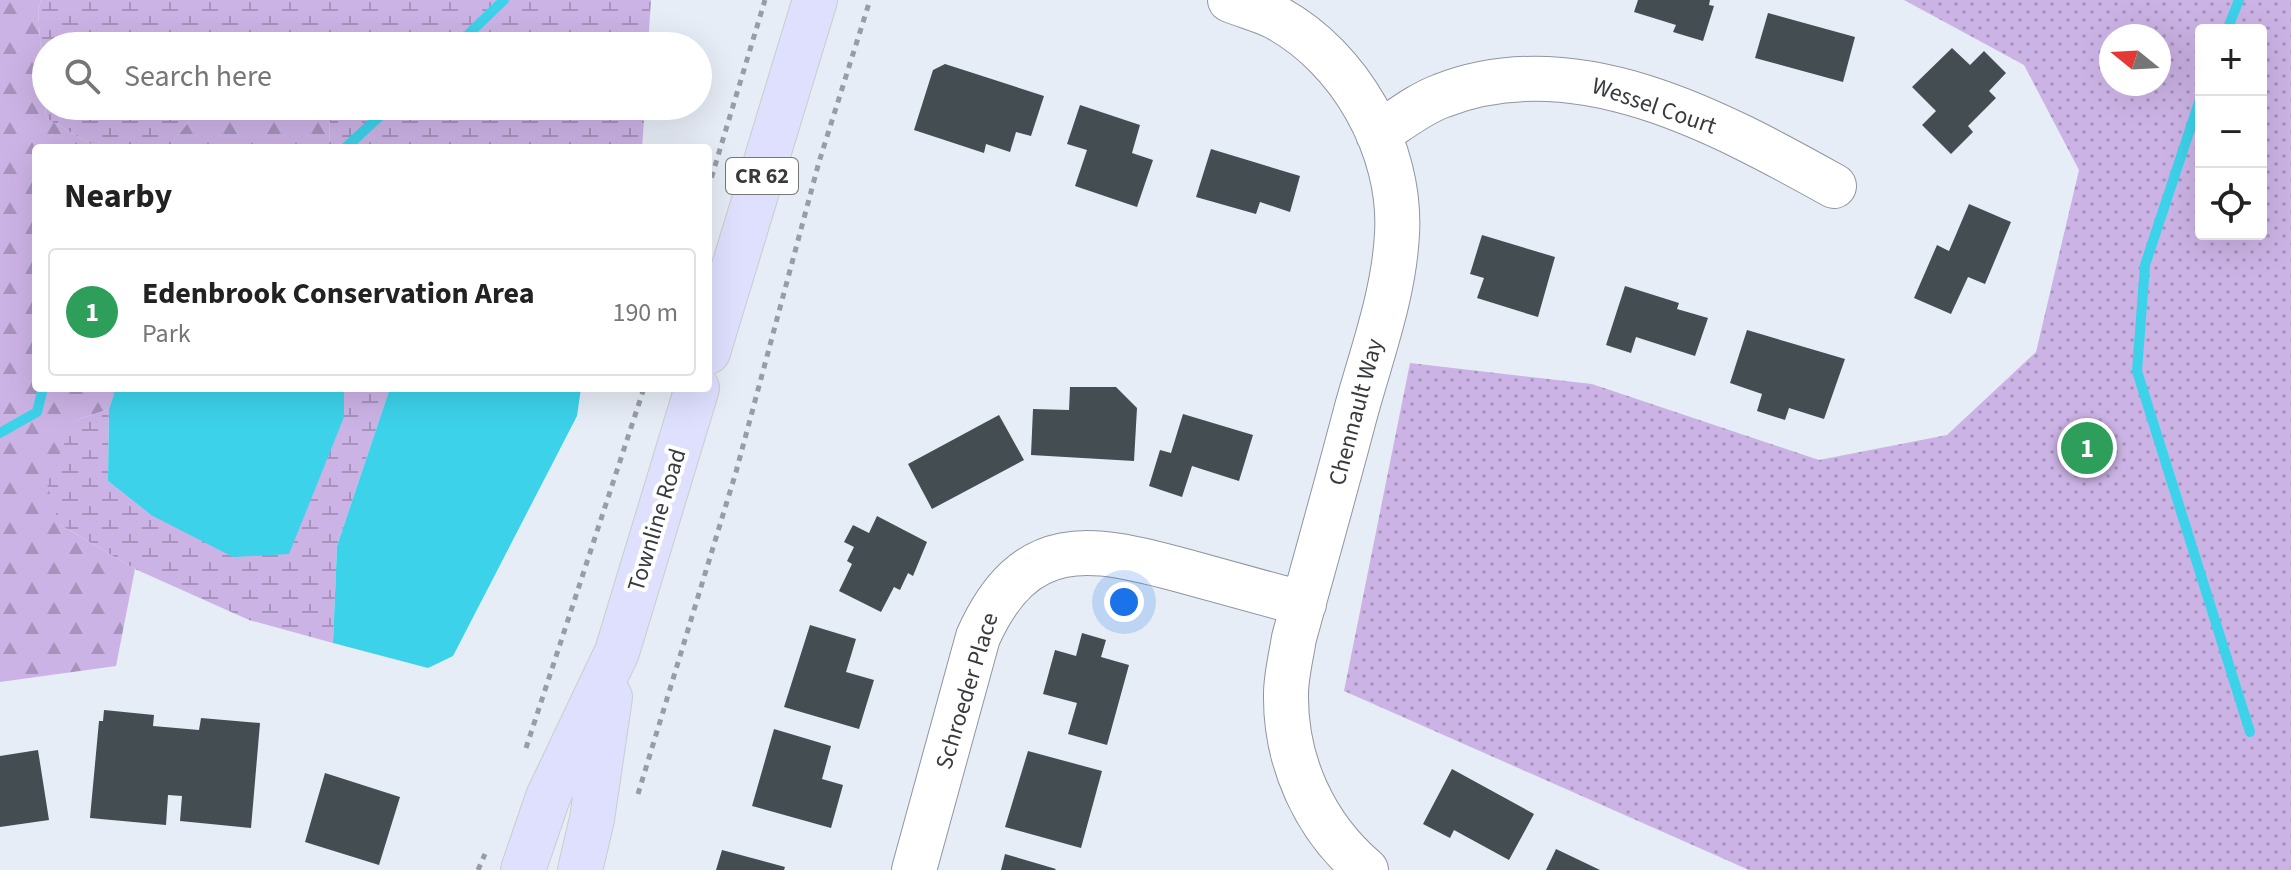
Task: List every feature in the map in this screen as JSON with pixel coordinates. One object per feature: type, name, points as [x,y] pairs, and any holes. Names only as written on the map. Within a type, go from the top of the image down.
[{"type":"main road","name":"CR 62","points":[[712,339],[815,0]]},
{"type":"main road","name":"Townline Road","points":[[580,870],[592,819],[617,652],[696,392]]},
{"type":"main road","name":"Townline Road","points":[[505,860],[548,797],[617,652]]},
{"type":"street","name":"Chennault Way","points":[[1230,0],[1275,18],[1315,46],[1350,83],[1378,134],[1391,176],[1398,232],[1389,292],[1304,604],[1286,693],[1290,748],[1309,799],[1338,846],[1366,870]]},
{"type":"street","name":"Wessel Court","points":[[1378,134],[1439,96],[1491,81],[1544,77],[1597,84],[1668,107],[1752,141],[1834,186]]},
{"type":"street","name":"Schroeder Place","points":[[914,870],[978,637],[993,604],[1018,577],[1048,559],[1084,551],[1121,554],[1304,604]]},
{"type":"path","points":[[712,176],[765,0]]},
{"type":"path","points":[[635,801],[736,472],[815,177],[870,0]]},
{"type":"path","points":[[521,762],[643,392]]},
{"type":"path","points":[[478,870],[505,860]]},
{"type":"green space","points":[[0,0],[41,0],[38,11],[40,32],[32,32],[32,120],[49,120],[91,144],[32,144],[32,392],[115,392],[109,409],[74,421],[59,524],[135,569],[116,666],[0,682]]},
{"type":"green space","points":[[41,0],[651,0],[649,32],[40,32],[38,11]]},
{"type":"green space","points":[[1904,0],[2291,0],[2291,870],[1749,870],[1344,691],[1410,363],[1592,384],[1819,460],[1947,435],[2036,352],[2079,170],[2024,65]]},
{"type":"green space","points":[[49,120],[190,120],[171,144],[91,144]]},
{"type":"green space","points":[[190,120],[330,120],[329,144],[171,144]]},
{"type":"green space","points":[[330,120],[644,120],[642,144],[329,144]]},
{"type":"green space","points":[[344,392],[389,392],[337,546],[333,643],[249,620],[135,569],[59,524],[47,484],[74,421],[109,409],[108,481],[151,515],[344,417]]},
{"type":"water","points":[[115,392],[344,392],[344,417],[289,554],[233,557],[151,515],[108,481],[109,409]]},
{"type":"water","points":[[389,392],[580,392],[577,416],[453,656],[428,668],[333,643],[337,546]]},
{"type":"building","points":[[1638,0],[1710,0],[1709,5],[1714,6],[1703,41],[1673,32],[1676,25],[1634,12]]},
{"type":"building","points":[[1768,13],[1855,37],[1843,82],[1755,58]]},
{"type":"building","points":[[1952,48],[1970,65],[1984,51],[2006,73],[1989,91],[1996,98],[1968,126],[1973,132],[1951,154],[1922,125],[1936,111],[1912,87]]},
{"type":"building","points":[[945,64],[1044,96],[1031,136],[1016,132],[1010,152],[986,144],[984,153],[914,130],[933,70]]},
{"type":"building","points":[[1080,105],[1140,125],[1132,153],[1153,160],[1137,207],[1075,186],[1087,150],[1067,144]]},
{"type":"building","points":[[1211,149],[1300,176],[1290,212],[1260,202],[1256,214],[1196,197]]},
{"type":"building","points":[[1969,204],[2011,222],[1985,284],[1968,277],[1951,314],[1914,298],[1937,245],[1949,251]]},
{"type":"building","points":[[1482,235],[1555,257],[1538,317],[1477,298],[1484,278],[1470,274]]},
{"type":"building","points":[[1625,286],[1679,303],[1677,309],[1708,318],[1695,356],[1636,337],[1631,353],[1606,345]]},
{"type":"building","points":[[1747,330],[1845,359],[1824,419],[1789,408],[1785,420],[1757,411],[1762,394],[1730,383]]},
{"type":"building","points":[[1070,387],[1116,387],[1137,408],[1134,461],[1031,455],[1033,409],[1069,410]]},
{"type":"building","points":[[1183,414],[1253,435],[1239,481],[1192,466],[1182,497],[1149,486],[1160,450],[1171,453]]},
{"type":"building","points":[[999,415],[1024,460],[932,509],[908,464]]},
{"type":"building","points":[[877,516],[927,542],[913,576],[908,573],[900,590],[894,587],[881,612],[839,591],[852,564],[847,561],[854,547],[844,542],[853,525],[869,533]]},
{"type":"building","points":[[810,625],[856,639],[846,672],[874,680],[859,729],[784,707]]},
{"type":"building","points":[[1082,633],[1106,640],[1101,657],[1129,665],[1107,745],[1068,734],[1077,703],[1043,694],[1055,650],[1076,656]]},
{"type":"building","points":[[104,710],[154,715],[153,726],[199,730],[201,718],[260,723],[251,828],[180,821],[182,796],[168,795],[166,825],[90,818],[99,721],[103,721]]},
{"type":"building","points":[[774,729],[831,746],[822,779],[843,785],[831,828],[752,806]]},
{"type":"building","points":[[38,750],[49,820],[0,827],[0,756]]},
{"type":"building","points":[[1028,751],[1102,771],[1081,848],[1005,827]]},
{"type":"building","points":[[1452,769],[1534,814],[1509,860],[1454,830],[1450,838],[1423,824]]},
{"type":"building","points":[[325,773],[400,797],[379,865],[305,842]]},
{"type":"building","points":[[1556,849],[1600,870],[1546,870]]},
{"type":"building","points":[[722,850],[785,867],[784,870],[716,870]]},
{"type":"building","points":[[1005,854],[1056,869],[1001,870]]},
{"type":"waterway","points":[[471,32],[504,0]]},
{"type":"waterway","points":[[2229,24],[2239,0]]},
{"type":"waterway","points":[[2195,114],[2145,265],[2137,371],[2250,732]]},
{"type":"waterway","points":[[349,144],[376,120]]},
{"type":"waterway","points":[[0,433],[37,412],[42,392]]},
{"type":"place","name":"Edenbrook Conservation Area","points":[[2087,448]]}]
